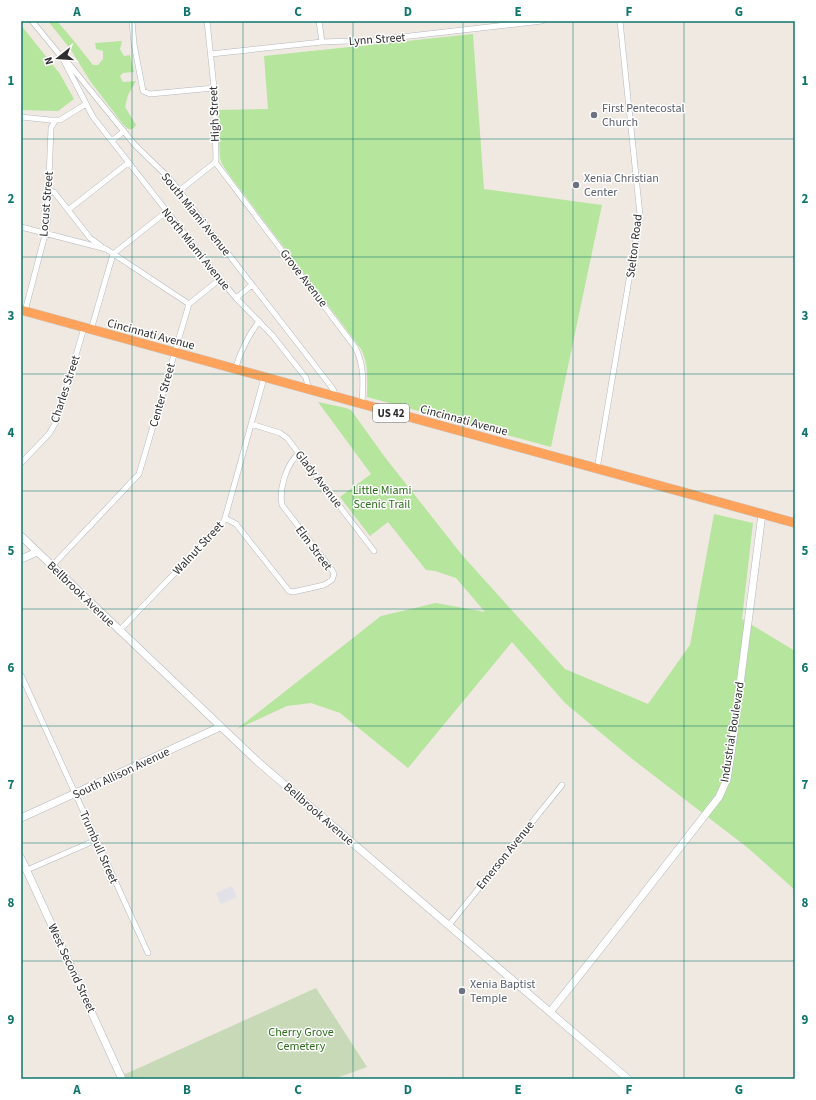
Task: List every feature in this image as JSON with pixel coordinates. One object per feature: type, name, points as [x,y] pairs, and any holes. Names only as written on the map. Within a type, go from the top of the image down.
[{"type":"highway","name":"Cincinnati Avenue","points":[[23,311],[795,523]]},
{"type":"highway","name":"Cincinnati Avenue","points":[[762,514],[795,520]]},
{"type":"street","name":"South Miami Avenue","points":[[32,21],[64,60],[70,64],[135,145],[170,179],[334,390],[335,397]]},
{"type":"street","points":[[132,21],[134,44],[143,91],[150,94],[214,88]]},
{"type":"street","name":"High Street","points":[[207,21],[214,88],[215,162]]},
{"type":"street","points":[[319,21],[322,42]]},
{"type":"street","name":"Lynn Street","points":[[211,54],[322,42],[375,40],[542,21]]},
{"type":"street","name":"Stelton Road","points":[[597,469],[640,215],[620,21]]},
{"type":"street","name":"North Miami Avenue","points":[[64,60],[93,117],[220,279],[236,298],[273,336],[306,378],[308,390]]},
{"type":"street","points":[[21,117],[55,121],[63,118],[86,104]]},
{"type":"street","name":"Locust Street","points":[[23,311],[45,232],[49,190],[51,128],[55,121]]},
{"type":"street","points":[[112,141],[124,131]]},
{"type":"street","points":[[179,191],[215,162]]},
{"type":"street","name":"Grove Avenue","points":[[215,162],[355,347],[361,359],[363,371],[362,405]]},
{"type":"street","points":[[68,210],[128,163]]},
{"type":"street","points":[[49,190],[54,192],[90,238],[189,304],[220,279]]},
{"type":"street","points":[[113,254],[166,212]]},
{"type":"street","points":[[21,227],[106,249]]},
{"type":"street","name":"Charles Street","points":[[21,463],[49,434],[56,422],[113,254]]},
{"type":"street","points":[[236,298],[252,285]]},
{"type":"street","name":"Center Street","points":[[52,566],[139,474],[189,304]]},
{"type":"street","points":[[235,370],[240,352],[259,321]]},
{"type":"street","name":"Walnut Street","points":[[119,631],[221,526],[225,518],[264,378]]},
{"type":"street","name":"Glady Avenue","points":[[251,424],[283,434],[374,551]]},
{"type":"street","name":"Elm Street","points":[[225,518],[236,524],[289,591],[293,592],[318,586],[332,580],[334,574],[332,570],[282,505],[281,494],[286,475],[292,461],[299,453]]},
{"type":"street","name":"Industrial Boulevard","points":[[550,1012],[585,970],[622,920],[719,797],[727,779],[762,514]]},
{"type":"street","name":"Bellbrook Avenue","points":[[21,536],[257,761],[628,1079]]},
{"type":"street","points":[[21,559],[38,552]]},
{"type":"street","name":"Trumbull Street","points":[[21,676],[148,953]]},
{"type":"street","name":"South Allison Avenue","points":[[21,818],[220,727]]},
{"type":"street","name":"Emerson Avenue","points":[[449,925],[562,785]]},
{"type":"street","points":[[27,870],[96,840]]},
{"type":"street","name":"West Second Street","points":[[21,858],[122,1079]]},
{"type":"shaded area","points":[[232,886],[237,897],[221,904],[216,893]]},
{"type":"green space","points":[[48,21],[57,21],[93,65],[98,65],[103,59],[103,51],[96,49],[95,43],[122,41],[120,49],[124,56],[130,55],[134,72],[123,73],[120,76],[123,82],[136,81],[128,95],[125,107],[136,125],[132,129],[125,127],[90,81],[71,50]]},
{"type":"green space","points":[[21,25],[60,74],[74,99],[58,111],[21,110]]},
{"type":"green space","points":[[473,34],[484,189],[602,205],[551,447],[367,397],[366,367],[364,355],[361,349],[230,176],[220,158],[218,110],[268,109],[264,56]]},
{"type":"green space","name":"Little Miami Scenic Trail","points":[[318,402],[351,410],[384,456],[462,555],[565,669],[648,704],[690,645],[714,514],[753,523],[742,619],[795,651],[795,890],[748,848],[631,758],[565,703],[512,642],[408,768],[340,713],[311,703],[287,706],[237,729],[381,616],[436,603],[485,612],[456,578],[435,571],[426,570],[388,522],[370,536],[340,497],[371,474]]},
{"type":"green space","name":"Cherry Grove Cemetery","points":[[316,988],[367,1067],[334,1079],[122,1079],[121,1076]]},
{"type":"place","name":"First Pentecostal Church","points":[[594,115]]},
{"type":"place","name":"Xenia Christian Center","points":[[576,185]]},
{"type":"place","name":"Xenia Baptist Temple","points":[[462,991]]}]
